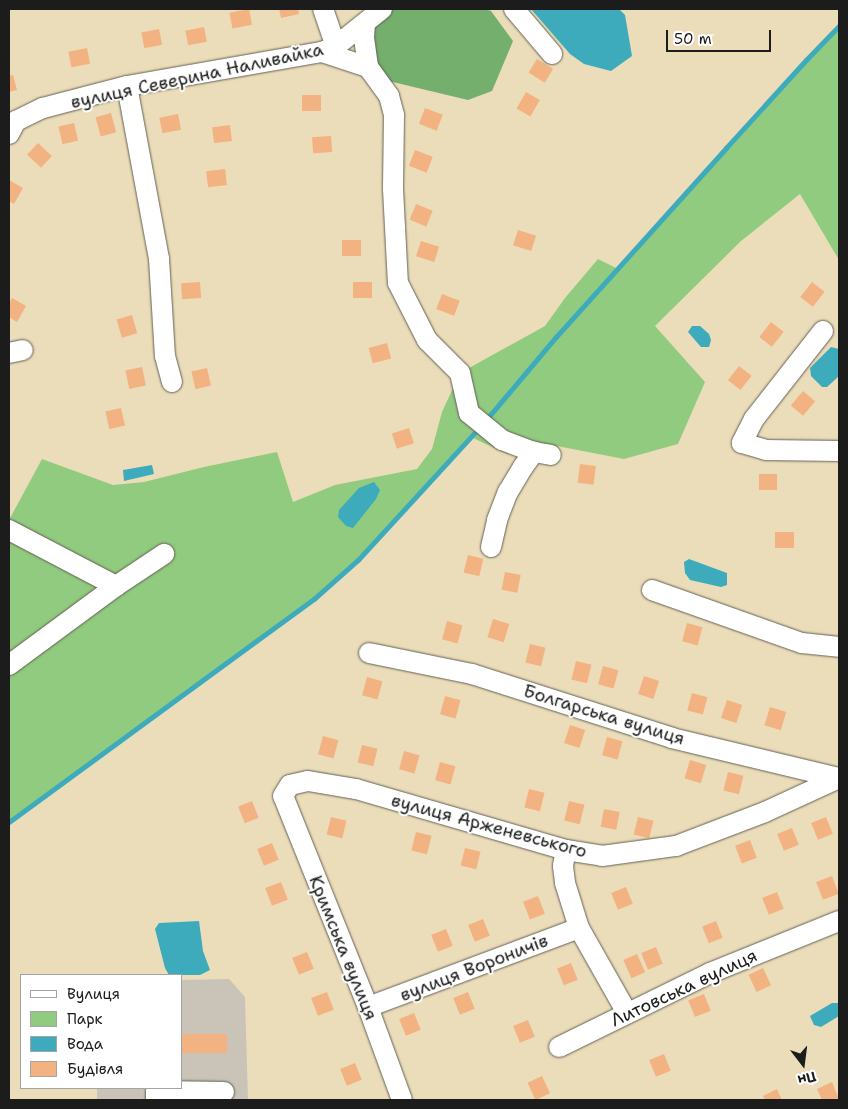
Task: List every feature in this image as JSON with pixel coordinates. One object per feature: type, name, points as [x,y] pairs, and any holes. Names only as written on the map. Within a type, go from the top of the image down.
[{"type":"street","points":[[323,9],[329,49],[368,67]]},
{"type":"street","name":"вулиця Северина Наливайка","points":[[11,125],[43,108],[127,86],[329,49],[382,9]]},
{"type":"street","points":[[514,9],[552,54]]},
{"type":"street","points":[[365,22],[364,38],[368,67],[389,96],[394,115],[393,189],[398,283],[427,340],[460,373],[469,413],[502,440],[543,453],[508,492],[497,520],[491,547]]},
{"type":"street","points":[[127,86],[159,259],[166,356],[172,382]]},
{"type":"street","points":[[823,331],[754,419],[742,443],[766,450],[839,451]]},
{"type":"street","points":[[9,530],[116,586]]},
{"type":"street","points":[[9,665],[116,586],[164,554]]},
{"type":"street","points":[[652,590],[802,643],[839,647]]},
{"type":"street","name":"Болгарська вулиця","points":[[369,653],[472,674],[672,738],[839,778]]},
{"type":"street","name":"вулиця Арженевського","points":[[283,796],[290,785],[308,781],[356,790],[566,850],[602,856],[676,846],[765,812],[839,778]]},
{"type":"street","name":"Кримська вулиця","points":[[283,796],[368,1008],[402,1100]]},
{"type":"street","points":[[566,850],[563,866],[565,882],[579,928],[628,1013]]},
{"type":"street","name":"Литовська вулиця","points":[[559,1047],[710,972],[839,921]]},
{"type":"street","name":"вулиця Вороничів","points":[[368,1008],[579,928]]},
{"type":"street","points":[[156,1100],[156,1091],[224,1092]]},
{"type":"shaded area","points":[[229,979],[245,997],[248,1100],[97,1100],[97,1089],[182,1089],[182,980]]},
{"type":"green space","points":[[382,9],[485,9],[491,11],[513,41],[492,91],[468,100],[376,78],[364,38]]},
{"type":"green space","points":[[839,26],[839,260],[800,194],[741,241],[655,326],[705,382],[678,444],[624,459],[557,446],[551,455],[519,448],[507,454],[471,437],[358,560],[314,599],[9,822],[9,520],[42,459],[113,485],[144,482],[277,452],[293,502],[335,485],[417,469],[432,449],[442,412],[460,373],[545,326],[565,298],[598,259],[618,269],[806,60]]},
{"type":"water","points":[[531,9],[619,9],[625,15],[632,56],[611,71],[584,64],[570,54]]},
{"type":"water","points":[[692,326],[700,326],[709,334],[711,340],[709,347],[701,347],[688,332]]},
{"type":"water","points":[[831,347],[839,349],[839,376],[827,387],[822,387],[811,376],[810,368]]},
{"type":"water","points":[[152,465],[154,474],[124,481],[123,470]]},
{"type":"water","points":[[374,482],[380,490],[376,499],[353,528],[346,526],[338,517],[339,510],[359,488]]},
{"type":"water","points":[[689,559],[727,573],[727,585],[721,587],[690,580],[685,573],[684,562]]},
{"type":"water","points":[[199,921],[203,951],[210,970],[200,975],[168,974],[165,968],[155,929],[159,923]]},
{"type":"water","points":[[832,1003],[839,1003],[839,1016],[821,1027],[814,1025],[810,1016]]},
{"type":"building","points":[[249,9],[252,25],[232,29],[229,13]]},
{"type":"building","points":[[279,9],[298,9],[299,14],[281,18]]},
{"type":"building","points":[[204,27],[207,42],[188,45],[185,31]]},
{"type":"building","points":[[159,29],[162,45],[144,48],[141,32]]},
{"type":"building","points":[[87,48],[90,64],[71,67],[68,52]]},
{"type":"building","points":[[537,59],[553,69],[545,83],[529,73]]},
{"type":"building","points":[[13,75],[17,90],[9,92],[9,76]]},
{"type":"building","points":[[526,92],[540,100],[530,116],[516,108]]},
{"type":"building","points":[[302,95],[321,95],[321,111],[302,111]]},
{"type":"building","points":[[425,108],[443,115],[437,131],[419,124]]},
{"type":"building","points":[[111,113],[116,132],[101,136],[96,117]]},
{"type":"building","points":[[178,114],[181,130],[162,133],[159,118]]},
{"type":"building","points":[[74,123],[78,141],[62,144],[58,127]]},
{"type":"building","points":[[230,125],[232,141],[214,143],[212,127]]},
{"type":"building","points":[[331,136],[332,152],[313,153],[312,137]]},
{"type":"building","points":[[38,143],[52,156],[41,168],[27,155]]},
{"type":"building","points":[[415,150],[433,157],[427,173],[409,166]]},
{"type":"building","points":[[225,169],[227,185],[208,187],[206,171]]},
{"type":"building","points":[[9,180],[23,188],[14,204],[9,201]]},
{"type":"building","points":[[416,204],[433,211],[426,227],[410,220]]},
{"type":"building","points":[[518,230],[536,236],[531,251],[513,245]]},
{"type":"building","points":[[342,240],[361,240],[361,256],[342,256]]},
{"type":"building","points":[[421,241],[439,247],[434,262],[416,256]]},
{"type":"building","points":[[200,282],[201,298],[182,299],[181,283]]},
{"type":"building","points":[[353,282],[372,282],[372,298],[353,298]]},
{"type":"building","points":[[812,282],[825,292],[813,307],[800,297]]},
{"type":"building","points":[[442,294],[460,301],[454,316],[436,309]]},
{"type":"building","points":[[12,298],[26,306],[17,322],[9,317],[9,304]]},
{"type":"building","points":[[132,315],[137,333],[122,338],[117,319]]},
{"type":"building","points":[[771,322],[784,332],[772,347],[759,337]]},
{"type":"building","points":[[387,343],[391,358],[373,363],[369,348]]},
{"type":"building","points":[[739,366],[752,376],[741,390],[728,380]]},
{"type":"building","points":[[142,367],[146,386],[129,389],[125,371]]},
{"type":"building","points":[[207,368],[211,386],[195,389],[191,372]]},
{"type":"building","points":[[803,391],[815,401],[803,416],[791,406]]},
{"type":"building","points":[[121,408],[125,426],[109,429],[105,412]]},
{"type":"building","points":[[409,428],[414,443],[397,449],[392,434]]},
{"type":"building","points":[[580,464],[596,466],[594,485],[578,483]]},
{"type":"building","points":[[759,474],[777,474],[777,490],[759,490]]},
{"type":"building","points":[[775,532],[794,532],[794,548],[775,548]]},
{"type":"building","points":[[468,555],[484,559],[479,576],[464,572]]},
{"type":"building","points":[[505,572],[521,575],[517,593],[502,590]]},
{"type":"building","points":[[493,619],[509,624],[504,642],[487,637]]},
{"type":"building","points":[[447,621],[462,625],[458,643],[442,639]]},
{"type":"building","points":[[687,623],[702,627],[698,645],[682,641]]},
{"type":"building","points":[[530,644],[546,648],[541,666],[525,662]]},
{"type":"building","points":[[576,661],[592,665],[587,683],[571,679]]},
{"type":"building","points":[[603,666],[618,670],[614,688],[598,684]]},
{"type":"building","points":[[644,676],[659,681],[653,699],[638,694]]},
{"type":"building","points":[[367,677],[382,681],[378,699],[362,695]]},
{"type":"building","points":[[692,693],[707,697],[703,715],[687,710]]},
{"type":"building","points":[[445,696],[460,700],[456,718],[440,714]]},
{"type":"building","points":[[727,700],[742,705],[736,723],[721,718]]},
{"type":"building","points":[[770,707],[786,712],[781,730],[764,725]]},
{"type":"building","points":[[570,725],[585,730],[579,748],[564,743]]},
{"type":"building","points":[[323,736],[338,740],[334,758],[318,754]]},
{"type":"building","points":[[607,737],[622,741],[618,759],[602,755]]},
{"type":"building","points":[[362,745],[378,749],[373,766],[358,762]]},
{"type":"building","points":[[404,751],[419,755],[415,773],[399,769]]},
{"type":"building","points":[[690,760],[706,765],[701,783],[684,778]]},
{"type":"building","points":[[440,762],[455,766],[451,784],[435,780]]},
{"type":"building","points":[[728,772],[744,776],[739,794],[723,790]]},
{"type":"building","points":[[529,789],[545,793],[540,811],[524,807]]},
{"type":"building","points":[[252,801],[259,818],[245,823],[238,807]]},
{"type":"building","points":[[569,801],[585,805],[580,824],[564,820]]},
{"type":"building","points":[[604,809],[620,812],[616,830],[601,827]]},
{"type":"building","points":[[331,817],[347,821],[342,838],[327,834]]},
{"type":"building","points":[[638,817],[654,821],[649,838],[634,834]]},
{"type":"building","points":[[826,817],[833,834],[818,840],[811,823]]},
{"type":"building","points":[[792,828],[799,845],[784,851],[777,834]]},
{"type":"building","points":[[416,832],[432,836],[427,854],[411,850]]},
{"type":"building","points":[[750,840],[757,858],[742,863],[735,846]]},
{"type":"building","points":[[272,843],[279,860],[264,866],[257,849]]},
{"type":"building","points":[[465,848],[481,852],[476,869],[461,865]]},
{"type":"building","points":[[832,876],[839,894],[823,900],[816,882]]},
{"type":"building","points":[[281,882],[288,900],[272,906],[265,888]]},
{"type":"building","points":[[626,887],[633,904],[618,910],[611,893]]},
{"type":"building","points":[[777,892],[784,909],[769,915],[762,898]]},
{"type":"building","points":[[538,896],[545,914],[530,919],[523,902]]},
{"type":"building","points":[[483,919],[490,936],[475,942],[468,925]]},
{"type":"building","points":[[716,921],[723,938],[709,943],[702,927]]},
{"type":"building","points":[[446,929],[453,946],[438,952],[431,935]]},
{"type":"building","points":[[656,947],[663,964],[648,970],[641,953]]},
{"type":"building","points":[[307,952],[314,969],[299,975],[292,958]]},
{"type":"building","points":[[637,954],[645,972],[631,978],[623,960]]},
{"type":"building","points":[[571,963],[578,980],[564,985],[557,969]]},
{"type":"building","points":[[763,968],[771,985],[757,992],[748,975]]},
{"type":"building","points":[[327,992],[334,1010],[318,1016],[311,998]]},
{"type":"building","points":[[468,992],[475,1009],[460,1015],[453,998]]},
{"type":"building","points":[[704,994],[711,1011],[695,1017],[688,1000]]},
{"type":"building","points":[[414,1013],[421,1030],[406,1036],[399,1019]]},
{"type":"building","points":[[528,1020],[535,1037],[520,1043],[513,1026]]},
{"type":"building","points":[[182,1034],[227,1034],[227,1053],[182,1053]]},
{"type":"building","points":[[664,1054],[671,1071],[656,1077],[649,1060]]},
{"type":"building","points":[[355,1063],[362,1080],[347,1086],[340,1069]]},
{"type":"building","points":[[542,1076],[550,1093],[536,1100],[527,1083]]},
{"type":"building","points":[[832,1082],[839,1099],[822,1100],[817,1089]]},
{"type":"building","points":[[777,1089],[782,1100],[765,1100],[763,1096]]},
{"type":"waterway","points":[[486,420],[556,337],[806,60],[839,26]]},
{"type":"waterway","points":[[9,822],[314,599],[358,560],[479,428]]}]
